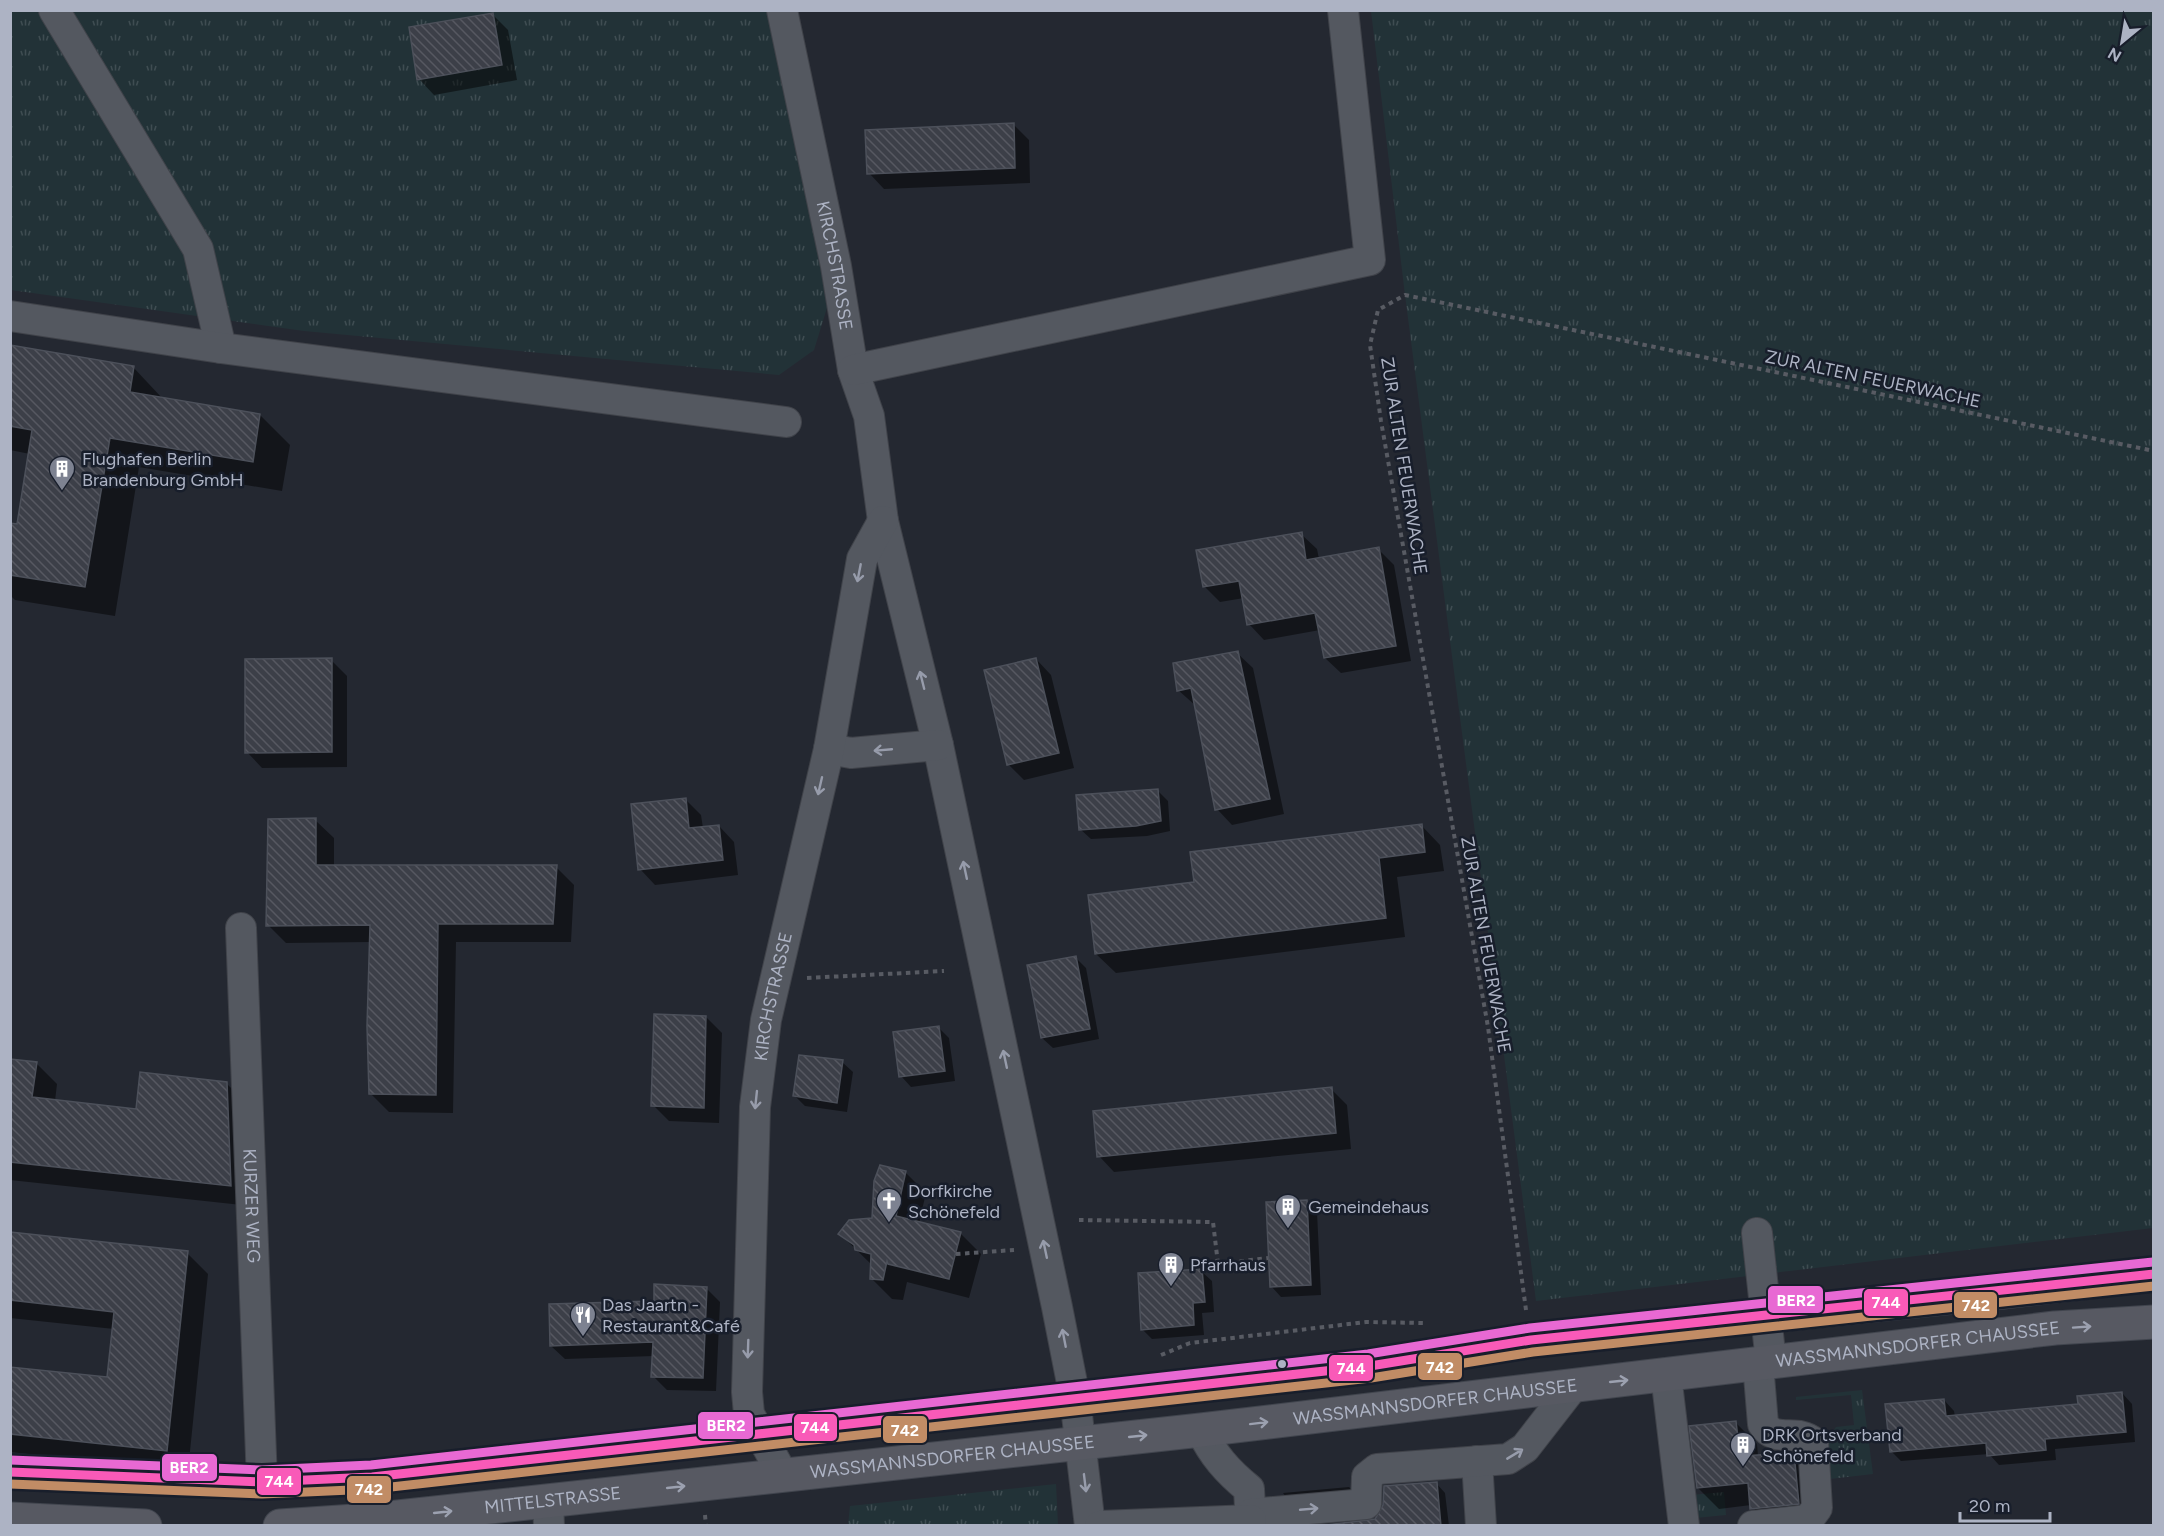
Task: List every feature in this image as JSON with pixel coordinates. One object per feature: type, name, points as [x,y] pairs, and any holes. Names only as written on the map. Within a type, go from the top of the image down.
[{"type":"main road","points":[[10,1472],[262,1482],[372,1477],[1370,1366],[1531,1340],[2003,1292],[2154,1274]]},
{"type":"main road","name":"WASSMANNSDORFER CHAUSSEE","points":[[719,1482],[1080,1441],[1201,1430],[2055,1328],[2154,1322]]},
{"type":"main road","name":"MITTELSTRASSE","points":[[280,1526],[549,1513],[719,1482]]},
{"type":"main road","points":[[10,1519],[145,1526]]},
{"type":"street","points":[[54,10],[198,249],[221,348]]},
{"type":"street","name":"KIRCHSTRASSE","points":[[782,10],[836,266],[853,370],[869,417],[883,521],[938,745],[1044,1243],[1075,1398],[1090,1526]]},
{"type":"street","points":[[853,370],[1370,260],[1343,10]]},
{"type":"street","points":[[10,316],[221,348],[786,422]]},
{"type":"street","name":"KIRCHSTRASSE","points":[[783,1475],[749,1414],[747,1392],[755,1107],[768,1003],[829,749],[862,559],[883,521]]},
{"type":"street","points":[[829,749],[851,753],[938,745]]},
{"type":"street","name":"KURZER WEG","points":[[241,928],[262,1482]]},
{"type":"street","points":[[1753,1526],[1808,1520],[1817,1508],[1812,1442],[1798,1434],[1777,1436],[1768,1432],[1763,1424],[1766,1315],[1757,1233]]},
{"type":"street","points":[[1666,1375],[1684,1526]]},
{"type":"street","points":[[1100,1526],[1366,1515],[1367,1477],[1377,1469],[1508,1459],[1525,1448],[1574,1386]]},
{"type":"street","points":[[1201,1430],[1212,1453],[1230,1474],[1249,1489],[1251,1520]]},
{"type":"street","points":[[1477,1461],[1481,1526]]},
{"type":"path","name":"ZUR ALTEN FEUERWACHE","points":[[1531,1340],[1488,1027],[1370,345],[1378,310],[1405,295],[2154,451]]},
{"type":"path","points":[[802,978],[944,971]]},
{"type":"path","points":[[1079,1220],[1213,1222],[1218,1264],[1268,1258]]},
{"type":"path","points":[[956,1254],[1021,1250],[1044,1243]]},
{"type":"green space","points":[[770,10],[830,298],[814,350],[779,375],[304,331],[11,290],[11,11]]},
{"type":"green space","points":[[1371,11],[2153,11],[2153,1228],[1536,1301],[1405,295]]},
{"type":"green space","points":[[1862,1390],[1873,1474],[1830,1479],[1826,1441],[1836,1427],[1854,1425],[1851,1395],[1796,1400],[1796,1397]]},
{"type":"green space","points":[[1056,1484],[1058,1525],[848,1525],[850,1506]]},
{"type":"green space","points":[[1724,1492],[1726,1515],[1695,1518],[1691,1495]]},
{"type":"building","points":[[493,13],[502,65],[417,80],[409,27]]},
{"type":"building","points":[[1014,123],[1015,168],[867,174],[865,130]]},
{"type":"building","name":"Flughafen Berlin Brandenburg GmbH","points":[[10,345],[134,366],[130,392],[260,414],[253,462],[110,438],[85,587],[10,575],[10,523],[17,524],[32,430],[10,426]]},
{"type":"building","points":[[1302,532],[1306,560],[1379,547],[1396,646],[1324,658],[1315,613],[1247,625],[1239,581],[1203,587],[1196,550]]},
{"type":"building","points":[[1238,651],[1270,799],[1215,810],[1191,688],[1177,691],[1173,663]]},
{"type":"building","points":[[332,658],[332,752],[245,753],[245,659]]},
{"type":"building","points":[[1036,658],[1059,753],[1007,765],[984,670]]},
{"type":"building","points":[[1158,789],[1161,821],[1136,826],[1079,830],[1076,795]]},
{"type":"building","points":[[686,798],[689,828],[719,825],[723,860],[638,870],[631,804]]},
{"type":"building","points":[[316,818],[316,865],[557,865],[553,924],[438,924],[436,1095],[369,1094],[367,1026],[370,925],[266,926],[268,819]]},
{"type":"building","points":[[1422,824],[1425,852],[1379,858],[1386,918],[1095,954],[1088,895],[1194,882],[1190,852]]},
{"type":"building","points":[[1076,956],[1090,1029],[1041,1038],[1027,965]]},
{"type":"building","points":[[654,1014],[706,1016],[704,1108],[651,1106]]},
{"type":"building","points":[[939,1026],[945,1071],[899,1077],[893,1032]]},
{"type":"building","points":[[799,1055],[843,1060],[837,1103],[793,1096]]},
{"type":"building","points":[[10,1059],[37,1062],[32,1097],[136,1109],[140,1072],[227,1082],[231,1186],[10,1162]]},
{"type":"building","points":[[1332,1087],[1336,1133],[1097,1157],[1093,1111]]},
{"type":"building","name":"Dorfkirche Schönefeld","points":[[880,1165],[906,1171],[896,1216],[961,1232],[949,1279],[888,1264],[887,1261],[883,1280],[870,1279],[871,1254],[855,1250],[854,1245],[838,1234],[849,1220],[872,1218],[874,1181]]},
{"type":"building","name":"Gemeindehaus","points":[[1307,1200],[1311,1285],[1270,1287],[1266,1202]]},
{"type":"building","points":[[10,1232],[188,1251],[167,1451],[10,1434],[10,1367],[107,1377],[114,1312],[10,1300]]},
{"type":"building","name":"Pfarrhaus","points":[[1202,1269],[1205,1302],[1193,1303],[1194,1325],[1141,1330],[1138,1273]]},
{"type":"building","points":[[654,1284],[707,1287],[703,1378],[651,1377],[653,1342],[550,1346],[549,1304],[654,1301]]},
{"type":"building","points":[[2122,1392],[2126,1432],[2045,1439],[2046,1450],[1987,1456],[1986,1443],[1890,1452],[1885,1404],[1944,1399],[1946,1416],[2078,1404],[2077,1396]]},
{"type":"building","name":"DRK Ortsverband Schönefeld","points":[[1736,1421],[1740,1456],[1794,1453],[1799,1504],[1750,1509],[1748,1483],[1697,1488],[1689,1426]]},
{"type":"building","points":[[1437,1482],[1441,1526],[1318,1526],[1375,1519],[1383,1505],[1384,1486]]},
{"type":"transit line","name":"BER2","points":[[10,1460],[262,1470],[371,1465],[1368,1354],[1530,1328],[2153,1262]]},
{"type":"transit line","name":"744","points":[[10,1472],[262,1482],[372,1477],[1370,1366],[1531,1340],[2154,1274]]},
{"type":"transit line","name":"742","points":[[10,1484],[262,1494],[373,1489],[1371,1378],[1533,1352],[2154,1286]]},
{"type":"place","name":"Flughafen Berlin Brandenburg GmbH","points":[[62,492]]},
{"type":"place","name":"Dorfkirche Schönefeld","points":[[889,1224]]},
{"type":"place","name":"Gemeindehaus","points":[[1288,1230]]},
{"type":"place","name":"Pfarrhaus","points":[[1171,1288]]},
{"type":"place","name":"Das Jaartn - Restaurant&Café","points":[[583,1338]]},
{"type":"place","name":"DRK Ortsverband Schönefeld","points":[[1743,1468]]}]
